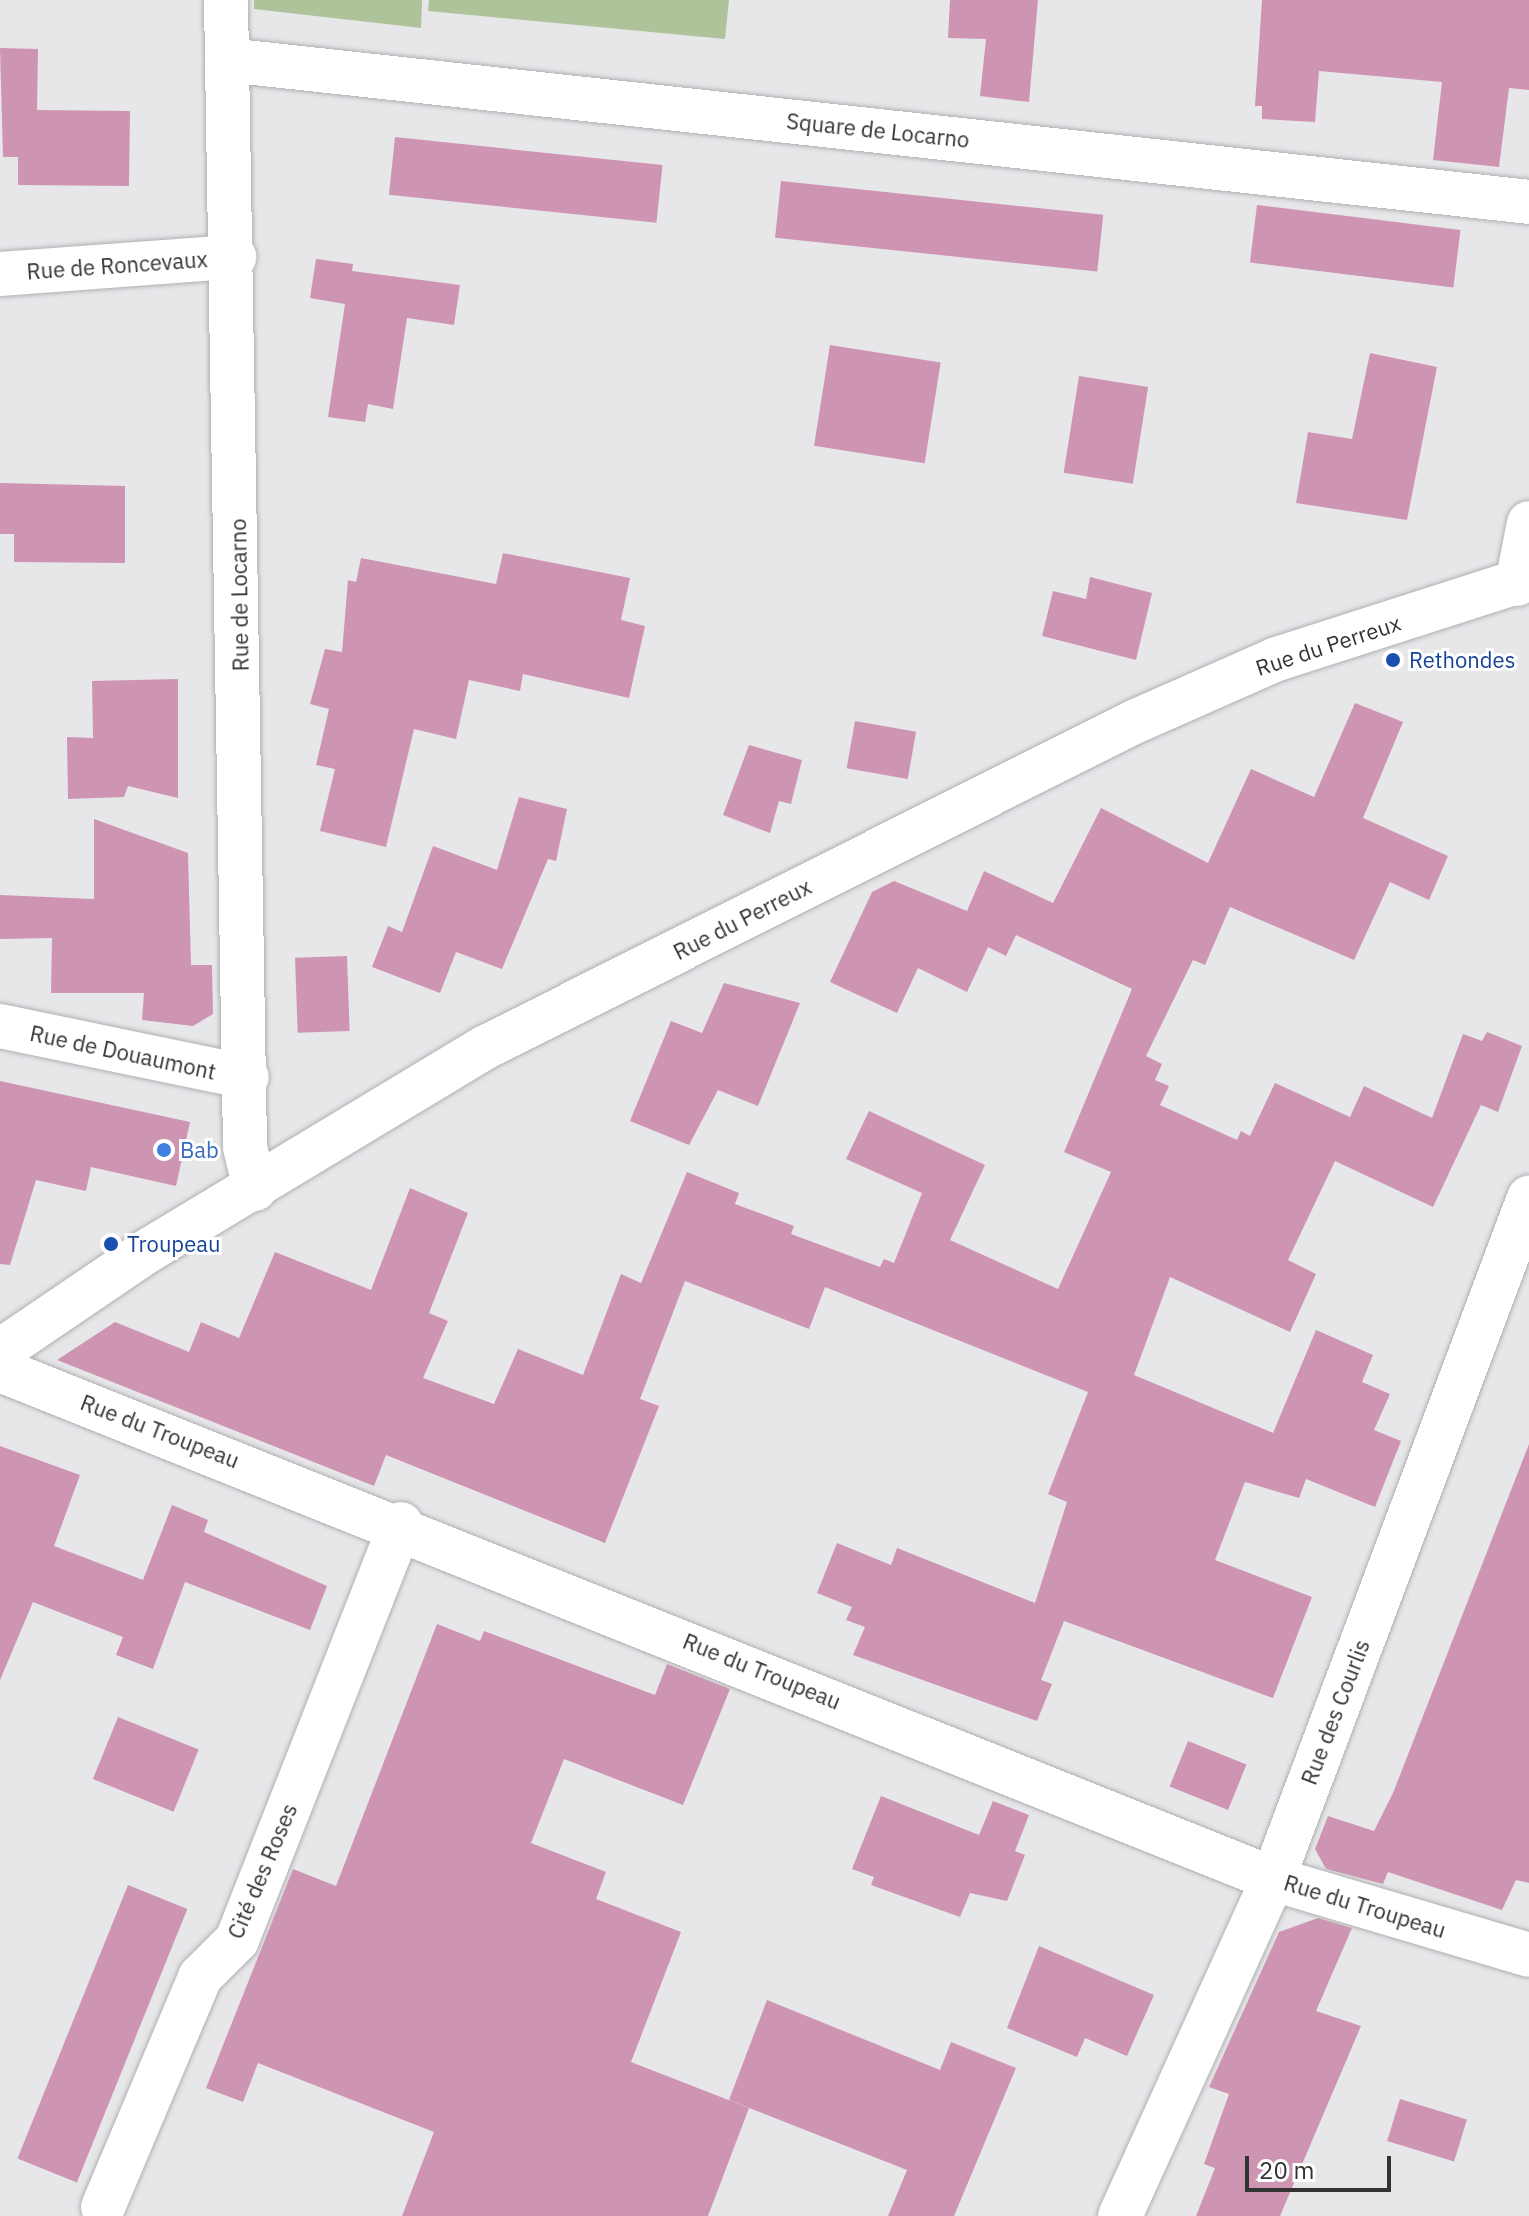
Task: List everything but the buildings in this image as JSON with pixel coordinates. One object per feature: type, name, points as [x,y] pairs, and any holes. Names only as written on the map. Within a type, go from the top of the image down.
[{"type":"street","name":"Rue de Locarno","points":[[226,0],[234,257],[247,1077],[245,1147],[255,1189]]},
{"type":"street","name":"Square de Locarno","points":[[227,60],[1529,202]]},
{"type":"street","name":"Rue de Roncevaux","points":[[0,274],[234,257]]},
{"type":"street","points":[[1523,581],[1529,523]]},
{"type":"street","name":"Rue du Perreux","points":[[0,1351],[144,1253],[255,1189],[486,1047],[1134,722],[1277,659],[1523,581]]},
{"type":"street","name":"Rue de Douaumont","points":[[0,1026],[247,1077]]},
{"type":"street","name":"Rue des Courlis","points":[[1120,2216],[1273,1879],[1529,1198]]},
{"type":"street","name":"Rue du Troupeau","points":[[0,1370],[401,1524],[1273,1879],[1529,1955]]},
{"type":"street","name":"Cité des Roses","points":[[103,2207],[200,1977],[237,1940],[401,1524]]},
{"type":"green space","points":[[254,0],[422,0],[421,28],[254,9]]},
{"type":"green space","points":[[429,0],[729,0],[725,39],[428,11]]},
{"type":"place","name":"Rethondes","points":[[1393,660]]},
{"type":"place","name":"Bab","points":[[164,1150]]},
{"type":"place","name":"Troupeau","points":[[111,1244]]}]
